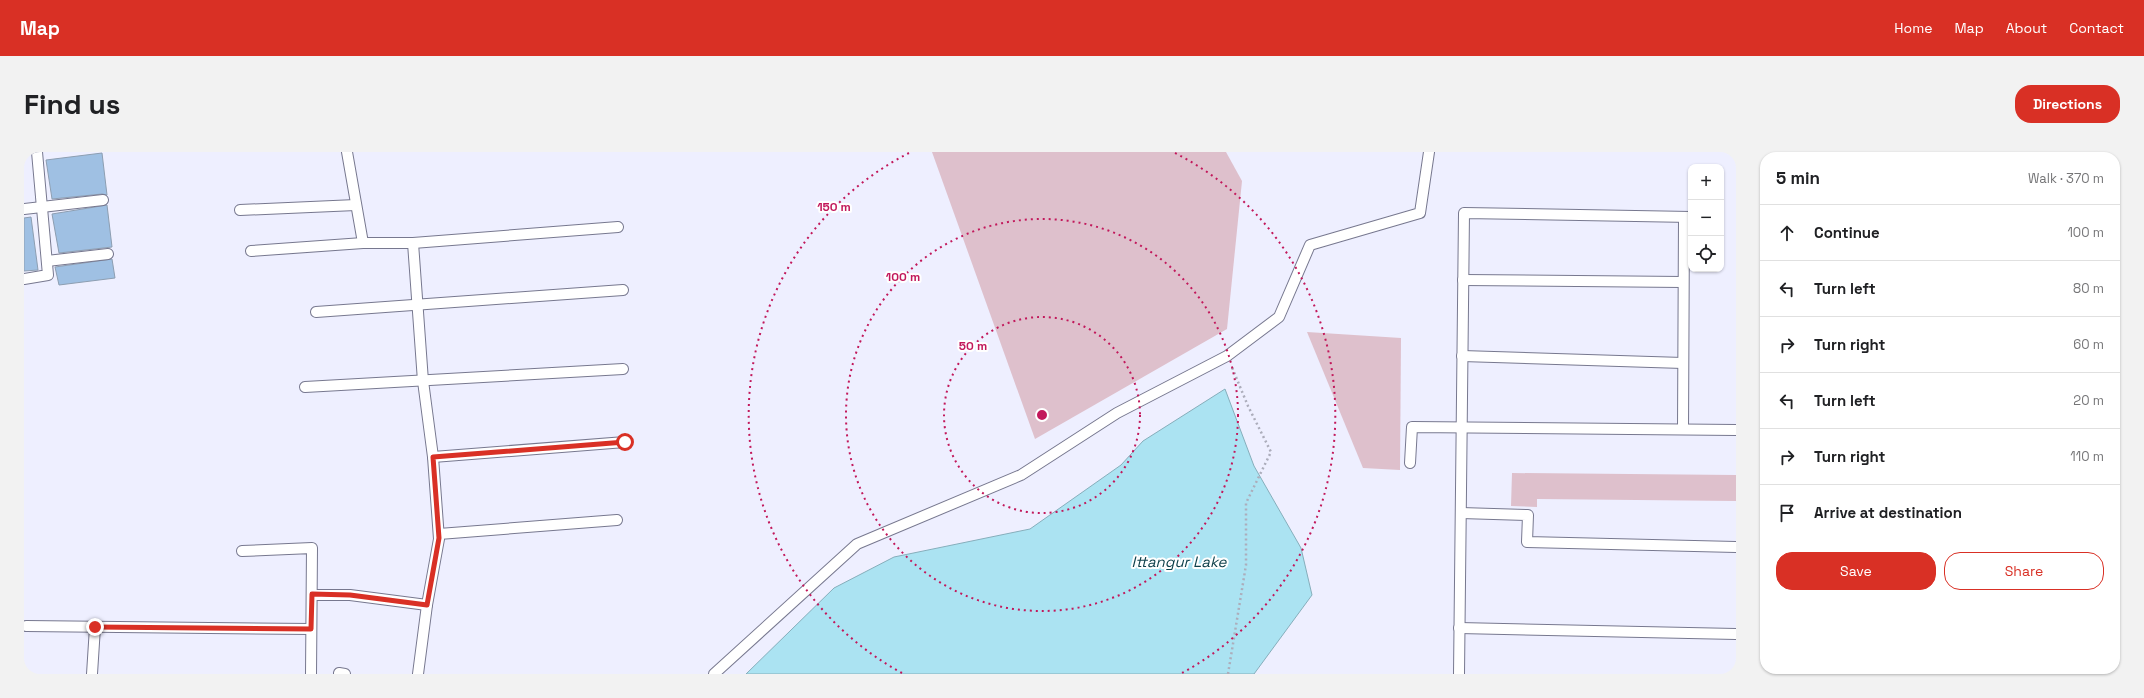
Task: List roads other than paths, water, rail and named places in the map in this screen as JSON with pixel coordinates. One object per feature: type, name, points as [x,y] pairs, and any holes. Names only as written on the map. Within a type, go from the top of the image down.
[{"type":"street","points":[[24,279],[48,275],[39,152]]},
{"type":"street","points":[[346,152],[363,243]]},
{"type":"street","points":[[714,674],[857,544],[1021,475],[1118,413],[1227,356],[1279,317],[1310,245],[1420,213],[1429,152]]},
{"type":"street","points":[[24,210],[103,200]]},
{"type":"street","points":[[240,210],[356,205]]},
{"type":"street","points":[[1459,674],[1464,213],[1687,217],[1684,282],[1683,429]]},
{"type":"street","points":[[251,251],[363,243],[413,243],[618,227]]},
{"type":"street","points":[[413,243],[423,381],[433,457],[439,534],[427,605],[418,674]]},
{"type":"street","points":[[47,261],[108,254]]},
{"type":"street","points":[[1463,280],[1684,282]]},
{"type":"street","points":[[316,312],[623,290]]},
{"type":"street","points":[[1462,356],[1683,363]]},
{"type":"street","points":[[305,387],[623,369]]},
{"type":"street","points":[[1410,462],[1412,427],[1736,430]]},
{"type":"street","points":[[433,457],[625,442]]},
{"type":"street","points":[[1461,513],[1528,515],[1527,542],[1736,547]]},
{"type":"street","points":[[439,534],[617,520]]},
{"type":"street","points":[[242,551],[312,548],[311,674]]},
{"type":"street","points":[[312,594],[350,595],[427,605]]},
{"type":"street","points":[[26,626],[311,629]]},
{"type":"street","points":[[92,674],[95,627]]},
{"type":"street","points":[[1459,628],[1736,634]]},
{"type":"water","name":"Ittangur Lake","points":[[1225,389],[1254,466],[1301,548],[1312,595],[1254,674],[746,674],[834,588],[894,557],[1030,529],[1121,465],[1143,441]]}]
